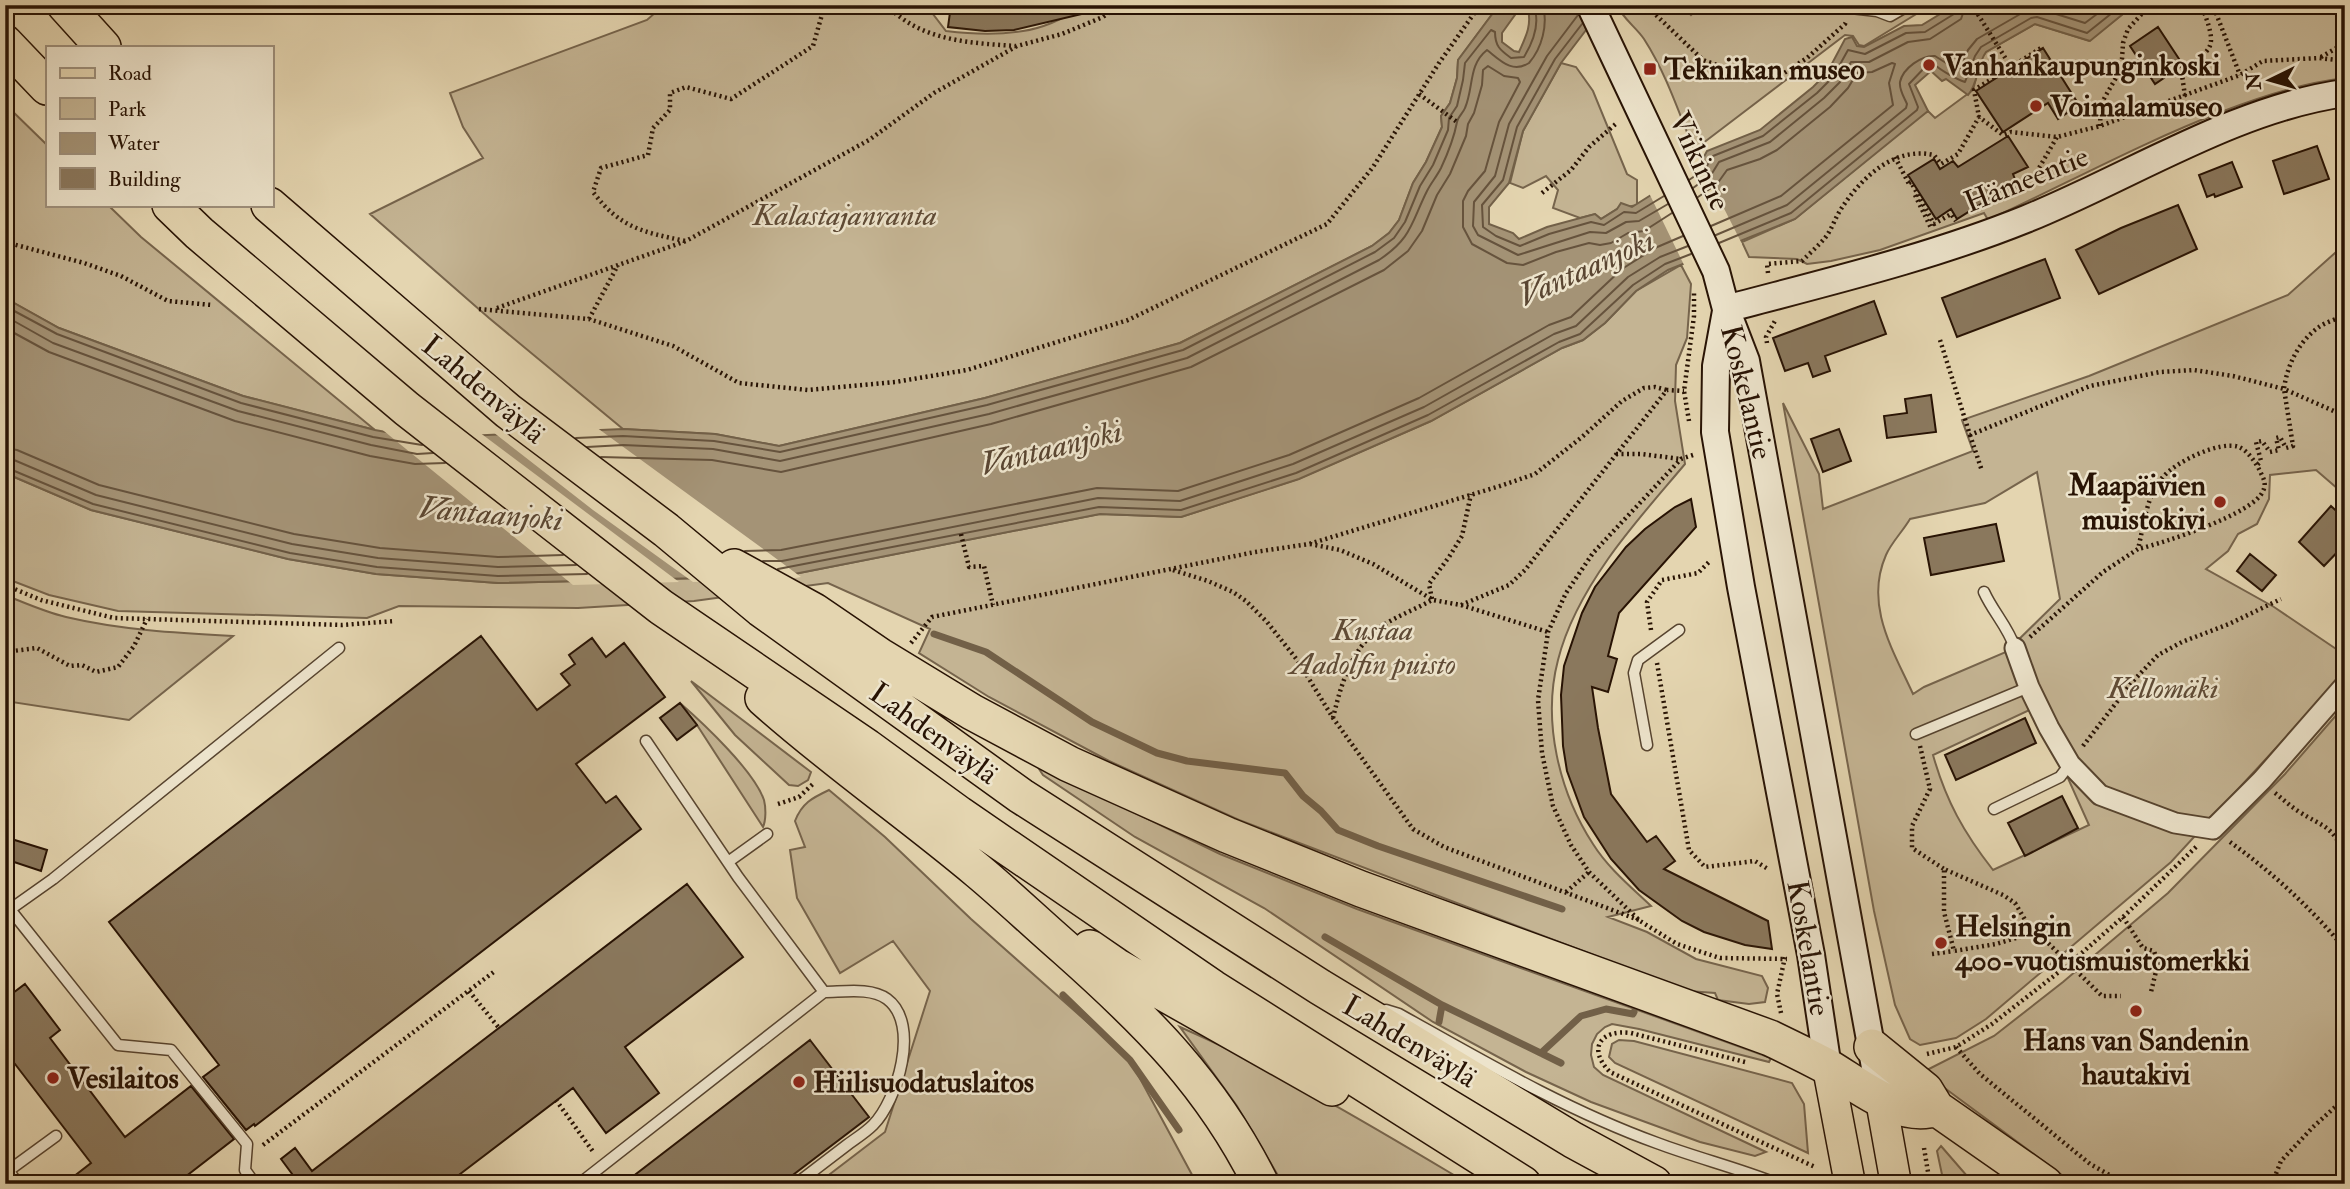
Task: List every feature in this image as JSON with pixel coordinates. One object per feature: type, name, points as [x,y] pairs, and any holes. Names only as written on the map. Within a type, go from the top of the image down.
[{"type":"highway","points":[[65,5],[102,46]]},
{"type":"highway","points":[[5,43],[46,86]]},
{"type":"highway","name":"Lahdenväylä","points":[[171,206],[199,233],[407,409],[661,607],[1213,988],[1522,1184]]},
{"type":"highway","name":"Lahdenväylä","points":[[270,206],[508,411],[666,530],[761,609],[1021,796],[1320,987],[1382,1017],[1573,1140],[1654,1184]]},
{"type":"highway","points":[[666,530],[814,611],[880,656],[972,712],[1069,764],[1227,835],[1361,889],[1770,1038],[1828,1068],[1884,1116],[1915,1111],[1927,1112],[1936,1108]]},
{"type":"highway","points":[[661,607],[810,740],[978,870],[1116,966],[1377,1114],[1479,1155]]},
{"type":"highway","points":[[978,870],[1143,1019],[1182,1062],[1222,1115],[1261,1184]]},
{"type":"highway","points":[[1872,1047],[1925,1090],[1936,1108],[2045,1184]]},
{"type":"main road","name":"Viikintie","points":[[1593,13],[1716,271],[1726,309]]},
{"type":"main road","name":"Hämeentie","points":[[1726,309],[1924,254],[2025,219],[2268,111],[2322,96],[2345,93]]},
{"type":"main road","name":"Koskelantie","points":[[1726,309],[1746,360],[1896,1184]]},
{"type":"main road","name":"Koskelantie","points":[[1726,309],[1716,375],[1715,432],[1850,1184]]},
{"type":"street","points":[[2015,648],[2029,687],[2070,764],[2101,795],[2175,823],[2213,830],[2262,780],[2345,685]]},
{"type":"lane","points":[[1851,8],[1877,11],[1890,16],[1909,5]]},
{"type":"lane","points":[[1984,592],[1992,610],[2007,627],[2015,648]]},
{"type":"lane","points":[[1647,745],[1633,673],[1638,660],[1679,630]]},
{"type":"lane","points":[[255,1184],[245,1170],[247,1144],[171,1050],[118,1045],[7,908],[53,879],[339,648]]},
{"type":"lane","points":[[1916,734],[2029,687]]},
{"type":"lane","points":[[646,741],[728,862],[824,992]]},
{"type":"lane","points":[[1994,809],[2060,777],[2070,764]]},
{"type":"lane","points":[[728,862],[767,834]]},
{"type":"lane","points":[[1320,987],[1365,1003]]},
{"type":"lane","points":[[579,1184],[824,992],[872,993],[887,999],[898,1012],[904,1032],[903,1056],[890,1101],[873,1125],[796,1184]]},
{"type":"lane","points":[[1382,1017],[1399,1014],[1529,1087],[1656,1143],[1740,1169],[1778,1184]]},
{"type":"lane","points":[[18,1184],[7,1169],[56,1136]]},
{"type":"path","points":[[686,241],[638,231],[606,210],[593,192],[601,168],[648,155],[653,128],[670,110],[670,93],[686,87],[731,99],[813,46],[823,11],[832,5]]},
{"type":"path","points":[[887,5],[898,17],[923,31],[965,42],[1017,46]]},
{"type":"path","points":[[493,309],[686,241],[869,140],[934,93],[1017,46],[1062,34],[1103,17],[1119,5]]},
{"type":"path","points":[[479,309],[589,319],[673,346],[739,383],[808,390],[895,382],[967,370],[1128,320],[1327,224],[1373,167],[1480,5]]},
{"type":"path","points":[[1972,5],[2011,67]]},
{"type":"path","points":[[2100,126],[2101,104],[2117,76],[2128,29],[2148,7],[2164,6],[2204,12],[2222,5]]},
{"type":"path","points":[[1656,15],[1711,65],[1728,69],[1784,73],[1807,58],[1845,24],[1851,8]]},
{"type":"path","points":[[2214,8],[2240,75]]},
{"type":"path","points":[[2185,96],[2182,75],[2210,50],[2213,33],[2204,12]]},
{"type":"path","points":[[2319,58],[2345,43]]},
{"type":"path","points":[[1767,264],[1802,261],[1825,237],[1840,209],[1862,181],[1895,157],[1920,152],[1934,155],[1941,164],[1958,154],[1979,117],[1974,90],[2041,48]]},
{"type":"path","points":[[1979,117],[2003,135],[2011,132],[2057,138],[2185,96],[2240,75],[2263,61],[2319,58],[2345,61]]},
{"type":"path","points":[[1419,94],[1457,122]]},
{"type":"path","points":[[1542,193],[1571,170],[1589,146],[1618,122]]},
{"type":"path","points":[[1909,183],[1911,182],[1934,224],[1951,214],[1956,221],[2035,174],[2057,138]]},
{"type":"path","points":[[1895,157],[1933,231]]},
{"type":"path","points":[[5,242],[121,276],[168,301],[212,305]]},
{"type":"path","points":[[589,319],[618,265]]},
{"type":"path","points":[[911,643],[932,617],[1255,552],[1309,544],[1535,474],[1622,401],[1644,388],[1685,391],[1694,316],[1694,280]]},
{"type":"path","points":[[2257,465],[2261,461],[2256,442],[2262,441],[2270,452],[2279,450],[2276,438],[2280,437],[2286,448],[2293,446],[2284,388],[2287,370],[2299,347],[2319,327],[2345,315]]},
{"type":"path","points":[[1768,346],[1766,337],[1776,321]]},
{"type":"path","points":[[1940,340],[1982,471]]},
{"type":"path","points":[[1970,435],[2090,386],[2161,372],[2194,370],[2284,388],[2345,416]]},
{"type":"path","points":[[1461,605],[1509,585],[1525,570],[1667,390]]},
{"type":"path","points":[[2015,648],[2103,572],[2138,549],[2206,526],[2242,510],[2263,493],[2265,482],[2257,465],[2243,449],[2235,446],[2187,457],[2162,477],[2150,498],[2138,549]]},
{"type":"path","points":[[1615,454],[1681,459],[1693,455]]},
{"type":"path","points":[[1681,459],[1593,553],[1566,593],[1548,632],[1538,700],[1542,753],[1553,806],[1571,845],[1589,872],[1640,920],[1677,944],[1720,958],[1785,959]]},
{"type":"path","points":[[1433,600],[1429,584],[1462,536],[1471,493]]},
{"type":"path","points":[[961,534],[969,567],[984,566],[993,605]]},
{"type":"path","points":[[1309,544],[1340,550],[1373,564],[1433,600],[1461,605],[1548,632]]},
{"type":"path","points":[[1712,559],[1698,573],[1662,580],[1647,601],[1689,850],[1705,867],[1755,861],[1768,869]]},
{"type":"path","points":[[1172,570],[1208,581],[1246,601],[1267,622],[1298,661],[1333,718],[1413,829],[1444,846],[1640,920]]},
{"type":"path","points":[[5,585],[41,600],[114,618],[342,625],[395,621]]},
{"type":"path","points":[[2070,764],[2133,681],[2158,655],[2280,598]]},
{"type":"path","points":[[1333,718],[1340,686],[1369,637],[1383,625],[1433,600]]},
{"type":"path","points":[[5,652],[37,648],[70,666],[82,665],[96,672],[118,667],[134,646],[147,619]]},
{"type":"path","points":[[1916,734],[1930,789],[1912,826],[1912,848],[1944,869],[2015,903],[2033,933],[2045,940],[2102,996],[2121,996]]},
{"type":"path","points":[[2262,780],[2298,811],[2329,828],[2339,841],[2345,856]]},
{"type":"path","points":[[778,804],[799,797],[814,783]]},
{"type":"path","points":[[1923,1054],[1956,1047],[1992,1024],[2068,965],[2123,917],[2213,830],[2249,855],[2323,922],[2344,949]]},
{"type":"path","points":[[1944,869],[1944,912],[1955,951]]},
{"type":"path","points":[[1566,893],[1589,872]]},
{"type":"path","points":[[2123,917],[2143,948],[2154,951],[2158,962],[2151,992]]},
{"type":"path","points":[[1932,954],[1996,944],[2033,933]]},
{"type":"path","points":[[2344,949],[2345,937]]},
{"type":"path","points":[[246,1158],[495,971]]},
{"type":"path","points":[[469,990],[499,1028]]},
{"type":"path","points":[[1745,1062],[1630,1032],[1616,1031],[1607,1034],[1600,1040],[1598,1049],[1601,1063],[1610,1072],[1815,1167]]},
{"type":"path","points":[[1956,1047],[1980,1074],[2090,1164],[2115,1178],[2186,1184]]},
{"type":"path","points":[[2272,1184],[2281,1161],[2345,1098]]},
{"type":"path","points":[[556,1100],[603,1165]]},
{"type":"path","points":[[1924,1148],[1930,1184]]},
{"type":"green space","name":"Kalastajanranta","points":[[664,5],[926,5],[946,31],[985,34],[1040,27],[1090,5],[1499,5],[1458,60],[1457,78],[1450,103],[1441,116],[1442,127],[1413,183],[1399,220],[1389,233],[1372,246],[1180,343],[985,398],[779,446],[715,434],[623,429],[489,318],[370,214],[483,158],[463,127],[450,93],[647,20]]},
{"type":"green space","points":[[1617,5],[1682,5],[1691,15],[1702,5],[1931,5],[1864,46],[1859,45],[1853,36],[1845,35],[1694,150],[1659,65],[1641,35]]},
{"type":"green space","points":[[2134,5],[2190,5],[2197,8],[2203,5],[2345,5],[2345,78],[2282,91],[2221,112],[2133,150],[1988,220],[1984,213],[1880,250],[1831,261],[1807,264],[1797,259],[1749,257],[1742,242],[1795,219],[1918,118],[1928,111],[1935,118],[1973,90],[1981,59],[1986,52],[2035,24],[2089,41]]},
{"type":"green space","points":[[1561,63],[1576,67],[1593,91],[1627,174],[1637,180],[1637,205],[1617,209],[1601,219],[1595,214],[1580,218],[1553,208],[1558,190],[1546,176],[1523,188],[1510,183],[1523,131]]},
{"type":"green space","points":[[5,104],[46,144],[46,206],[109,206],[141,237],[375,430],[243,396],[59,328],[5,298]]},
{"type":"green space","name":"Kellomäki","points":[[2345,244],[2345,495],[2316,470],[2270,475],[2269,499],[2257,524],[2238,534],[2228,551],[2206,569],[2274,607],[2345,655],[2345,673],[2171,862],[1986,1019],[1956,1038],[1920,1045],[1910,1039],[1895,1005],[1874,911],[1783,403],[1819,474],[1823,509],[1973,451],[1962,420],[2089,376],[2288,295]],"holes":[[[2037,472],[2060,599],[2006,652],[1913,694],[1890,644],[1880,609],[1880,574],[1888,550],[1910,519],[1985,503]],[[2036,707],[2089,825],[1993,870],[1957,816],[1933,755]]]},
{"type":"green space","name":"Kustaa Aadolfin puisto","points":[[1681,265],[1691,284],[1687,338],[1676,365],[1675,401],[1685,464],[1617,547],[1579,607],[1558,660],[1552,707],[1553,731],[1563,779],[1581,824],[1606,861],[1651,906],[1608,917],[1647,932],[1696,959],[1762,976],[1768,988],[1765,1002],[1749,1004],[1718,1000],[1715,993],[1688,991],[1239,820],[1109,761],[989,697],[919,653],[930,629],[828,583],[694,601],[578,608],[399,606],[367,618],[118,611],[49,595],[5,578],[5,473],[91,510],[288,559],[376,574],[498,583],[784,576],[1100,514],[1181,517],[1298,479],[1431,421],[1562,348],[1583,340],[1605,323],[1636,291]]},
{"type":"green space","points":[[5,595],[50,613],[107,625],[233,636],[129,720],[5,701]]},
{"type":"green space","points":[[691,681],[811,772],[808,780],[798,786],[789,785],[735,735]]},
{"type":"green space","points":[[680,703],[714,735],[759,788],[764,800],[763,827],[697,725]]},
{"type":"green space","points":[[2345,705],[2345,1184],[2074,1184],[1923,1072],[1994,1036],[2168,893],[2285,774]]},
{"type":"green space","points":[[1043,768],[1220,854],[1357,909],[1771,1058],[1769,1062],[1612,1024],[1597,1034],[1591,1055],[1594,1067],[1603,1075],[1766,1152],[1755,1156],[1700,1142],[1591,1102],[1526,1072],[1433,1022],[1264,908],[1135,837],[1043,775],[1039,769]]},
{"type":"green space","points":[[829,790],[885,837],[971,919],[1130,1060],[1197,1184],[817,1184],[885,1132],[930,991],[893,941],[840,973],[797,898],[790,850],[805,847],[795,821],[808,802]]},
{"type":"green space","points":[[1180,1027],[1291,1081],[1469,1184],[1283,1184],[1237,1106]]},
{"type":"green space","points":[[1619,1040],[1634,1041],[1792,1083],[1804,1104],[1808,1153],[1615,1063],[1609,1057],[1612,1044]]},
{"type":"green space","points":[[1941,1146],[1974,1184],[1944,1184],[1937,1151]]},
{"type":"water","name":"Vantaanjoki","points":[[1499,5],[1605,5],[1561,63],[1523,131],[1509,183],[1489,207],[1489,224],[1513,233],[1519,239],[1547,227],[1595,214],[1601,219],[1617,209],[1621,203],[1632,207],[1700,164],[1707,151],[1760,130],[1827,73],[1845,39],[1852,37],[1857,46],[1864,47],[1904,26],[1922,25],[1955,5],[2134,5],[2090,41],[2035,24],[1986,52],[1968,95],[1946,79],[1942,81],[1931,71],[1915,85],[1928,111],[1795,219],[1668,270],[1636,291],[1605,323],[1583,340],[1562,348],[1431,421],[1299,479],[1181,517],[1100,514],[784,576],[498,583],[376,574],[288,559],[91,510],[5,473],[5,298],[59,328],[243,396],[375,430],[419,438],[623,429],[715,434],[779,446],[985,398],[1180,343],[1372,246],[1389,233],[1399,220],[1413,183],[1442,127],[1441,116],[1450,103],[1457,78],[1458,60]],"holes":[[[1520,8],[1528,10],[1526,37],[1519,52],[1514,51],[1502,42],[1502,33]]]},
{"type":"pier","points":[[1699,159],[1742,244],[1685,267],[1649,193]]},
{"type":"pier","points":[[379,427],[419,435],[479,432],[679,582],[573,585]]},
{"type":"pier","points":[[596,427],[801,577],[784,580],[693,582],[593,510],[493,432]]},
{"type":"building","points":[[951,5],[1085,5],[1086,13],[1014,30],[985,31],[948,27]]},
{"type":"building","points":[[2158,27],[2183,65],[2155,84],[2130,46]]},
{"type":"building","points":[[2043,48],[2079,105],[2058,119],[2048,103],[2003,132],[1976,91]]},
{"type":"building","points":[[2008,136],[2028,167],[2013,174],[2016,182],[1957,219],[1951,209],[1936,219],[1908,175],[1934,159],[1940,169],[1953,161],[1958,167]]},
{"type":"building","points":[[2317,146],[2329,179],[2284,194],[2273,161]]},
{"type":"building","points":[[2232,162],[2242,187],[2215,197],[2214,194],[2207,197],[2199,175]]},
{"type":"building","points":[[2178,205],[2197,249],[2099,294],[2076,250]]},
{"type":"building","points":[[2045,259],[2060,298],[1957,337],[1942,298]]},
{"type":"building","points":[[1874,301],[1886,334],[1825,356],[1830,371],[1813,377],[1808,363],[1785,371],[1773,338]]},
{"type":"building","points":[[1931,395],[1936,432],[1887,438],[1884,416],[1907,413],[1905,399]]},
{"type":"building","points":[[1839,429],[1851,461],[1823,472],[1811,439]]},
{"type":"building","points":[[1691,499],[1696,527],[1619,613],[1608,656],[1617,659],[1608,692],[1592,687],[1598,728],[1611,794],[1647,842],[1656,836],[1675,861],[1664,869],[1768,921],[1772,949],[1745,945],[1704,932],[1682,921],[1639,890],[1611,859],[1584,817],[1567,771],[1561,695],[1564,666],[1582,613],[1595,587],[1626,547],[1645,529]]},
{"type":"building","points":[[2331,506],[2345,519],[2345,544],[2324,566],[2299,542]]},
{"type":"building","points":[[1996,524],[2004,561],[1931,575],[1924,538]]},
{"type":"building","points":[[2250,554],[2276,575],[2262,591],[2237,571]]},
{"type":"building","points":[[481,636],[537,710],[570,685],[561,674],[575,664],[569,655],[592,638],[606,657],[624,643],[665,697],[576,764],[606,803],[616,796],[641,829],[255,1126],[254,1124],[246,1130],[203,1077],[219,1065],[109,922]]},
{"type":"building","points":[[680,703],[697,725],[677,740],[660,718]]},
{"type":"building","points":[[2025,718],[2036,743],[1956,780],[1945,755]]},
{"type":"building","points":[[2062,796],[2078,828],[2025,856],[2008,823]]},
{"type":"building","points":[[5,837],[47,850],[41,871],[5,859]]},
{"type":"building","points":[[687,884],[743,957],[625,1047],[659,1093],[606,1133],[573,1088],[447,1184],[295,1184],[298,1182],[281,1159],[295,1148],[312,1171]]},
{"type":"building","name":"Vesilaitos","points":[[25,984],[60,1030],[50,1038],[125,1137],[191,1086],[234,1139],[176,1184],[64,1184],[91,1163],[15,1064],[5,1071],[5,1030],[13,1024],[5,1014],[5,999]]},
{"type":"building","name":"Hiilisuodatuslaitos","points":[[810,1040],[869,1117],[781,1184],[623,1184]]},
{"type":"waterway","points":[[934,634],[986,652],[1092,722],[1157,753],[1187,761],[1285,773],[1303,796],[1338,830],[1562,909]]},
{"type":"waterway","points":[[1325,937],[1442,1005]]},
{"type":"waterway","points":[[1063,995],[1130,1060],[1179,1130]]},
{"type":"waterway","points":[[1439,1022],[1442,1005],[1561,1063]]},
{"type":"waterway","points":[[1541,1053],[1581,1016],[1606,1009],[1634,1012]]},
{"type":"place","name":"Vanhankaupunginkoski","points":[[1929,65]]},
{"type":"place","name":"Tekniikan museo","points":[[1650,69]]},
{"type":"place","name":"Voimalamuseo","points":[[2036,106]]},
{"type":"place","name":"Maapäivien muistokivi","points":[[2220,502]]},
{"type":"place","name":"Helsingin 400-vuotismuistomerkki","points":[[1941,943]]},
{"type":"place","name":"Hans van Sandenin hautakivi","points":[[2136,1011]]},
{"type":"place","name":"Vesilaitos","points":[[53,1078]]},
{"type":"place","name":"Hiilisuodatuslaitos","points":[[799,1082]]}]
